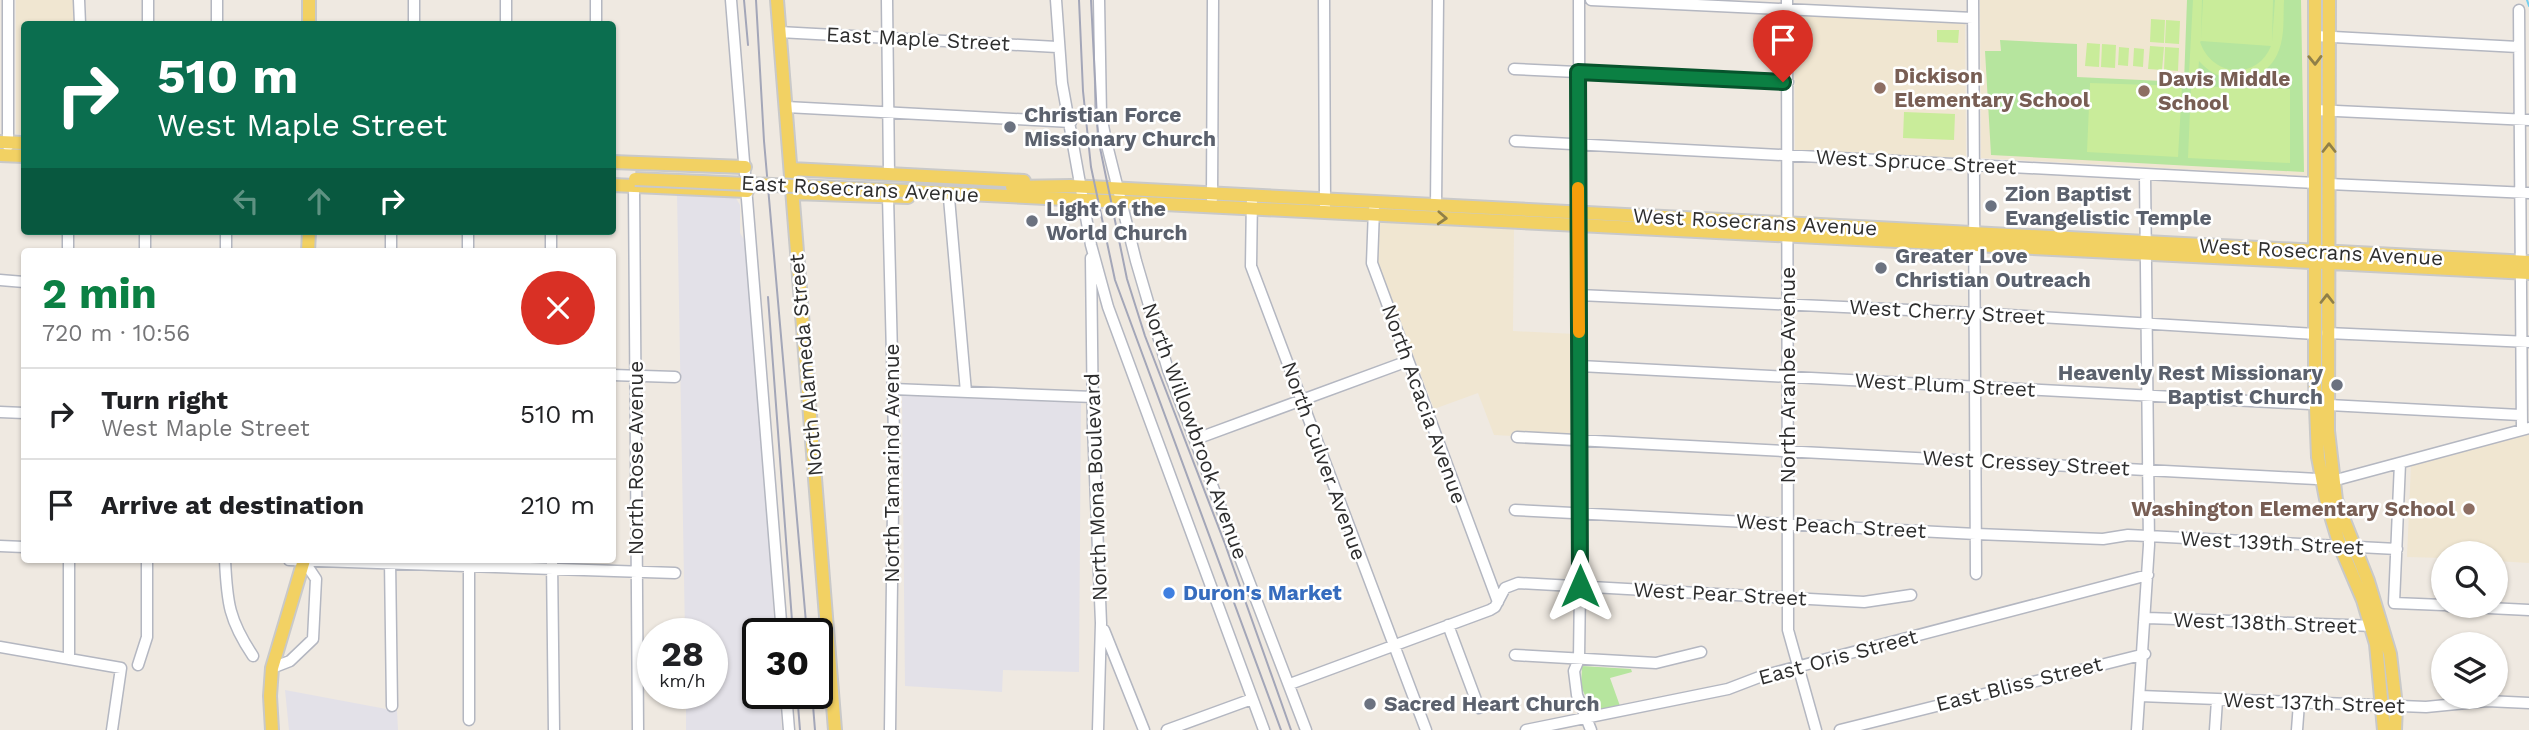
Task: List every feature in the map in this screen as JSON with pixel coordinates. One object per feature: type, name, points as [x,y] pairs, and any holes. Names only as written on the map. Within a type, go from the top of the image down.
[{"type":"main road","points":[[309,0],[309,21]]},
{"type":"main road","name":"North Alameda Street","points":[[777,0],[835,730]]},
{"type":"main road","points":[[2315,0],[2315,110],[2322,184]]},
{"type":"main road","points":[[2329,0],[2329,111],[2322,184],[2321,258],[2322,406],[2327,480],[2346,547],[2377,626],[2381,673],[2395,730]]},
{"type":"main road","points":[[4,148],[21,143]]},
{"type":"main road","points":[[4,148],[21,155]]},
{"type":"main road","points":[[616,162],[745,167]]},
{"type":"main road","points":[[791,169],[889,174],[1078,193]]},
{"type":"main road","name":"East Rosecrans Avenue","points":[[616,171],[635,178]]},
{"type":"main road","name":"East Rosecrans Avenue","points":[[616,177],[1113,195]]},
{"type":"main road","points":[[616,184],[635,178],[747,191]]},
{"type":"main road","points":[[793,193],[1037,202],[1078,193]]},
{"type":"main road","name":"West Rosecrans Avenue","points":[[1113,195],[2524,268]]},
{"type":"main road","name":"West Rosecrans Avenue","points":[[1374,208],[1436,206],[1578,219]]},
{"type":"main road","points":[[272,730],[272,668],[303,563]]},
{"type":"main road","points":[[2385,730],[2390,706]]},
{"type":"street","points":[[4,148],[8,0]]},
{"type":"street","points":[[79,0],[80,21]]},
{"type":"street","points":[[148,0],[148,21]]},
{"type":"street","points":[[217,0],[217,21]]},
{"type":"street","points":[[414,0],[414,21]]},
{"type":"street","points":[[506,0],[506,21]]},
{"type":"street","points":[[596,0],[596,21]]},
{"type":"street","points":[[732,0],[781,618]]},
{"type":"street","points":[[887,0],[889,174]]},
{"type":"street","name":"North Willowbrook Avenue","points":[[1056,0],[1057,47],[1071,122],[1078,193],[1091,245],[1130,370],[1264,730]]},
{"type":"street","name":"North Willowbrook Avenue","points":[[1100,0],[1101,115],[1113,195],[1168,370],[1306,730]]},
{"type":"street","points":[[1212,200],[1213,0]]},
{"type":"street","points":[[1324,0],[1325,206]]},
{"type":"street","points":[[1436,206],[1438,0]]},
{"type":"street","points":[[1579,0],[1580,586],[1579,659],[1574,671],[1575,685],[1591,730]]},
{"type":"street","points":[[1591,0],[1787,5],[1973,18]]},
{"type":"street","points":[[1973,0],[1976,574]]},
{"type":"street","name":"North Aranbe Avenue","points":[[1787,5],[1788,630],[1816,730]]},
{"type":"street","points":[[2519,10],[2518,47],[2524,120],[2525,342],[2520,415],[2525,429]]},
{"type":"street","name":"East Maple Street","points":[[779,33],[1057,47]]},
{"type":"street","points":[[2315,36],[2518,47]]},
{"type":"street","points":[[1514,69],[1788,82]]},
{"type":"street","points":[[786,107],[1071,122]]},
{"type":"street","points":[[2315,110],[2524,120]]},
{"type":"street","name":"West Spruce Street","points":[[1516,141],[2524,193]]},
{"type":"street","points":[[2136,729],[2145,654],[2148,575],[2145,174]]},
{"type":"street","name":"North Rose Avenue","points":[[635,178],[638,730]]},
{"type":"street","name":"North Tamarind Avenue","points":[[888,196],[893,390],[890,730]]},
{"type":"street","points":[[949,198],[967,392]]},
{"type":"street","name":"North Culver Avenue","points":[[1251,202],[1251,266],[1424,726]]},
{"type":"street","name":"North Acacia Avenue","points":[[1374,208],[1372,263],[1498,603]]},
{"type":"street","name":"North Mona Boulevard","points":[[1091,245],[1101,623],[1098,730]]},
{"type":"street","points":[[0,281],[21,282]]},
{"type":"street","name":"West Cherry Street","points":[[1579,295],[2525,342]]},
{"type":"street","points":[[1196,439],[1408,361]]},
{"type":"street","name":"West Plum Street","points":[[1580,366],[2520,415]]},
{"type":"street","points":[[616,375],[675,377]]},
{"type":"street","points":[[893,390],[1093,397]]},
{"type":"street","points":[[0,412],[21,413]]},
{"type":"street","name":"West Cressey Street","points":[[1517,437],[2327,480],[2525,429]]},
{"type":"street","points":[[2400,463],[2394,603],[2431,604]]},
{"type":"street","name":"West Peach Street","points":[[1515,510],[1976,534],[2147,537]]},
{"type":"street","name":"West 139th Street","points":[[2147,537],[2397,549]]},
{"type":"street","points":[[0,546],[21,547]]},
{"type":"street","points":[[69,563],[69,659]]},
{"type":"street","points":[[138,665],[147,637],[147,563]]},
{"type":"street","points":[[225,563],[230,617],[253,656]]},
{"type":"street","points":[[272,668],[290,661],[313,639],[316,579],[306,563]]},
{"type":"street","points":[[390,563],[391,706]]},
{"type":"street","points":[[430,563],[552,565],[636,574],[675,573]]},
{"type":"street","points":[[469,564],[469,720]]},
{"type":"street","points":[[552,565],[554,730]]},
{"type":"street","name":"East Oris Street","points":[[1526,730],[1728,689],[1797,666],[2148,575]]},
{"type":"street","name":"West Pear Street","points":[[1498,603],[1511,584],[1881,602],[1911,595]]},
{"type":"street","points":[[1290,684],[1490,610],[1498,603]]},
{"type":"street","points":[[2508,609],[2529,610]]},
{"type":"street","name":"West 138th Street","points":[[2147,618],[2377,626]]},
{"type":"street","points":[[1101,623],[1144,730]]},
{"type":"street","points":[[1448,625],[1479,708]]},
{"type":"street","points":[[0,647],[121,668],[112,730]]},
{"type":"street","points":[[1515,655],[1656,663],[1700,652]]},
{"type":"street","name":"East Bliss Street","points":[[1840,730],[2145,654]]},
{"type":"street","name":"West 137th Street","points":[[2140,696],[2426,708],[2487,701],[2529,703]]},
{"type":"street","points":[[1167,730],[1252,699]]},
{"type":"street","points":[[2215,730],[2217,700]]},
{"type":"street","points":[[2297,730],[2299,703]]},
{"type":"street","points":[[787,709],[789,730]]},
{"type":"shaded area","points":[[16,0],[74,0],[75,21],[21,21],[21,134],[16,134]]},
{"type":"shaded area","name":"Davis Middle School","points":[[1980,0],[2308,0],[2309,176],[1981,158]]},
{"type":"shaded area","name":"Dickison Elementary School","points":[[1794,14],[1965,24],[1966,159],[1795,151]]},
{"type":"shaded area","points":[[677,193],[734,195],[740,205],[740,233],[749,248],[774,618],[742,618],[742,709],[780,709],[782,730],[686,730],[686,709],[728,709],[728,618],[685,618]]},
{"type":"shaded area","points":[[1380,221],[1514,227],[1513,331],[1575,334],[1575,434],[1514,431],[1513,436],[1494,435],[1478,393],[1434,409],[1378,263]]},
{"type":"shaded area","points":[[902,395],[1081,403],[1079,672],[1003,670],[1002,692],[905,686]]},
{"type":"shaded area","name":"Washington Elementary School","points":[[2529,434],[2529,563],[2508,562],[2508,541],[2431,541],[2431,558],[2407,557],[2411,465]]},
{"type":"shaded area","points":[[285,690],[397,711],[398,730],[289,730]]},
{"type":"green space","name":"Davis Middle School","points":[[2187,0],[2301,0],[2304,172],[1991,155],[1985,51],[2001,51],[2000,40],[2077,44],[2077,77],[2184,82]]},
{"type":"green space","points":[[2193,0],[2202,0],[2201,39],[2203,0],[2273,0],[2272,42],[2275,0],[2284,0],[2281,44],[2273,62],[2264,71],[2243,79],[2231,79],[2219,76],[2199,61],[2198,73],[2189,73]],"holes":[[[2201,41],[2271,46],[2256,65],[2235,70],[2214,62],[2206,54]]]},
{"type":"green space","points":[[2151,19],[2165,20],[2164,43],[2150,42]]},
{"type":"green space","points":[[2166,20],[2180,21],[2179,44],[2165,43]]},
{"type":"green space","points":[[1937,30],[1959,30],[1958,43],[1937,42]]},
{"type":"green space","points":[[2087,43],[2100,44],[2099,67],[2085,66]]},
{"type":"green space","points":[[2102,44],[2116,45],[2115,68],[2101,67]]},
{"type":"green space","points":[[2150,46],[2164,47],[2162,70],[2148,69]]},
{"type":"green space","points":[[2119,47],[2129,48],[2128,66],[2118,65]]},
{"type":"green space","points":[[2165,47],[2179,48],[2178,71],[2164,70]]},
{"type":"green space","points":[[2134,48],[2144,49],[2143,67],[2133,66]]},
{"type":"green space","points":[[2090,83],[2182,86],[2178,157],[2087,152]]},
{"type":"green space","points":[[2191,86],[2290,89],[2290,163],[2188,158]]},
{"type":"green space","points":[[1904,112],[1955,114],[1954,140],[1903,138]]},
{"type":"green space","points":[[1582,666],[1631,669],[1632,672],[1610,678],[1620,706],[1592,712],[1581,686]]},
{"type":"waterway","points":[[2527,0],[2529,6]]},
{"type":"tram line","points":[[1079,0],[1083,91],[1091,167],[1115,280],[1281,730]]},
{"type":"railway","points":[[744,0],[748,45]]},
{"type":"railway","points":[[756,0],[764,141],[806,618]]},
{"type":"railway","points":[[1091,0],[1098,138],[1127,279],[1145,336],[1225,544],[1291,730]]},
{"type":"railway","points":[[768,297],[792,618]]},
{"type":"railway","points":[[798,709],[800,730]]},
{"type":"railway","points":[[813,709],[815,730]]},
{"type":"slow traffic","points":[[1578,188],[1579,332]]},
{"type":"place","name":"Dickison Elementary School","points":[[1880,88]]},
{"type":"place","name":"Davis Middle School","points":[[2144,91]]},
{"type":"place","name":"Christian Force Missionary Church","points":[[1010,127]]},
{"type":"place","name":"Zion Baptist Evangelistic Temple","points":[[1991,206]]},
{"type":"place","name":"Light of the World Church","points":[[1032,221]]},
{"type":"place","name":"Greater Love Christian Outreach","points":[[1881,268]]},
{"type":"place","name":"Heavenly Rest Missionary Baptist Church","points":[[2337,385]]},
{"type":"place","name":"Washington Elementary School","points":[[2469,509]]},
{"type":"place","name":"Duron's Market","points":[[1169,593]]},
{"type":"place","name":"Sacred Heart Church","points":[[1370,704]]},
{"type":"route","points":[[1580,586],[1578,72],[1783,82]]}]
